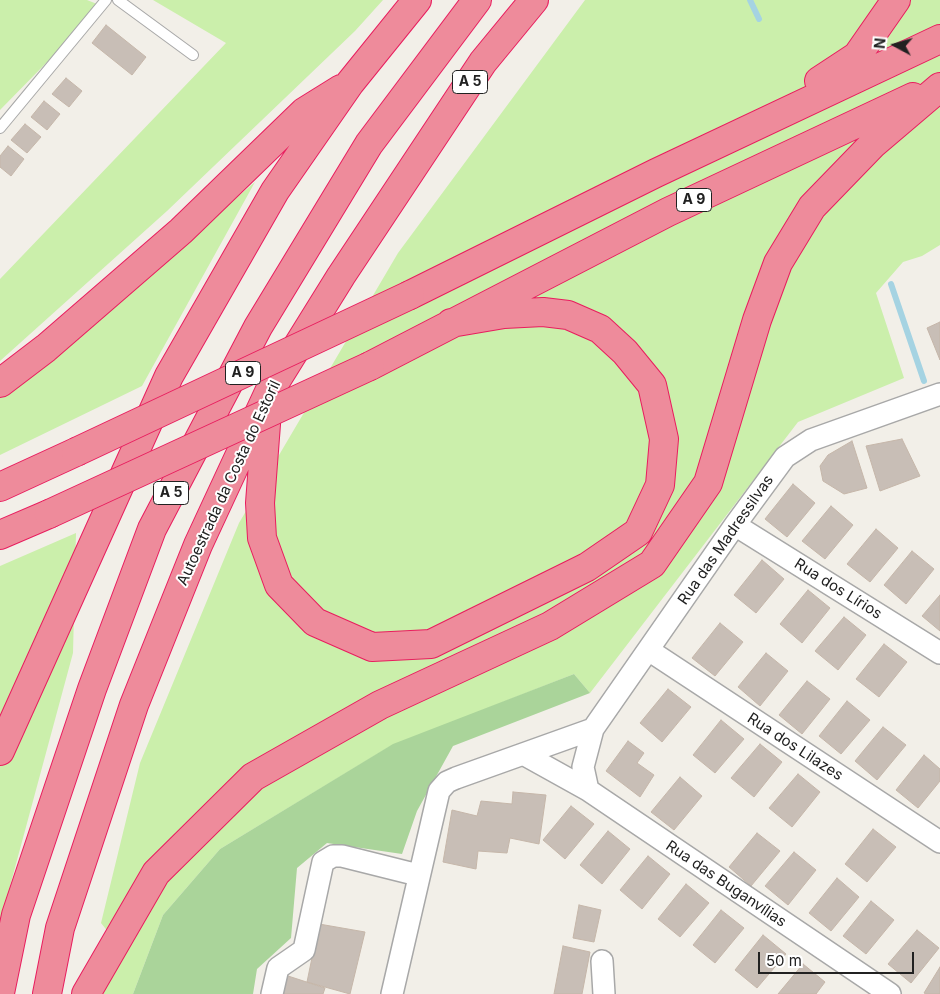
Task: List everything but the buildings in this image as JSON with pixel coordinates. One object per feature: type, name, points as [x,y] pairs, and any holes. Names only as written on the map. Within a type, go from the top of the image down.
[{"type":"highway","points":[[0,752],[169,376],[275,191],[350,83],[417,0]]},
{"type":"highway","name":"A 5","points":[[0,993],[16,915],[92,689],[152,528],[258,327],[369,144],[477,0]]},
{"type":"highway","name":"Autoestrada da Costa do Estoril","points":[[47,994],[60,928],[134,705],[198,545],[269,392],[341,276],[483,62],[534,0]]},
{"type":"highway","points":[[749,129],[857,56],[896,0]]},
{"type":"highway","name":"A 9","points":[[0,487],[410,295],[749,129],[940,39]]},
{"type":"highway","points":[[0,383],[46,348],[181,231],[304,112],[350,83]]},
{"type":"highway","points":[[86,994],[156,873],[253,777],[380,705],[550,626],[652,564],[708,482],[757,320],[778,263],[812,207],[873,144],[940,86]]},
{"type":"highway","name":"A 9","points":[[0,535],[370,366],[668,212],[940,86]]},
{"type":"highway","points":[[269,392],[260,503],[262,538],[279,585],[315,622],[372,646],[431,644],[587,567],[638,532],[660,485],[664,439],[652,385],[625,352],[600,329],[568,316],[543,312],[504,314],[451,323]]},
{"type":"street","name":"Rua das Madressilvas","points":[[588,790],[583,767],[593,730],[650,651],[735,525],[785,457],[811,440],[940,394]]},
{"type":"street","name":"Rua dos Lírios","points":[[735,525],[940,653]]},
{"type":"street","name":"Rua dos Lilazes","points":[[650,651],[940,842]]},
{"type":"street","points":[[392,994],[418,875],[439,791],[447,782],[456,778],[593,730]]},
{"type":"street","name":"Rua das Buganvílias","points":[[525,754],[588,790],[890,994]]},
{"type":"street","points":[[272,994],[278,968],[304,950],[323,862],[333,856],[342,856],[418,875]]},
{"type":"street","points":[[602,961],[604,994]]},
{"type":"lane","points":[[0,128],[106,0]]},
{"type":"lane","points":[[118,0],[194,54]]},
{"type":"green space","points":[[0,0],[87,0],[102,6],[0,110]]},
{"type":"green space","points":[[153,0],[383,0],[355,31],[167,211],[0,361],[0,279],[226,43]]},
{"type":"green space","points":[[585,0],[940,0],[940,245],[922,256],[903,262],[876,293],[904,378],[798,422],[590,693],[574,674],[389,747],[220,849],[163,915],[133,994],[102,994],[124,952],[101,923],[140,763],[239,523],[398,253]]},
{"type":"green space","points":[[255,182],[142,386],[0,455],[0,398]]},
{"type":"green space","points":[[76,533],[73,653],[0,923],[0,566]]},
{"type":"green space","points":[[574,674],[590,693],[453,746],[417,811],[402,854],[327,843],[297,868],[291,938],[257,969],[253,994],[133,994],[163,915],[220,849],[393,744]]},
{"type":"waterway","points":[[750,0],[759,19]]},
{"type":"waterway","points":[[891,284],[924,381]]}]
